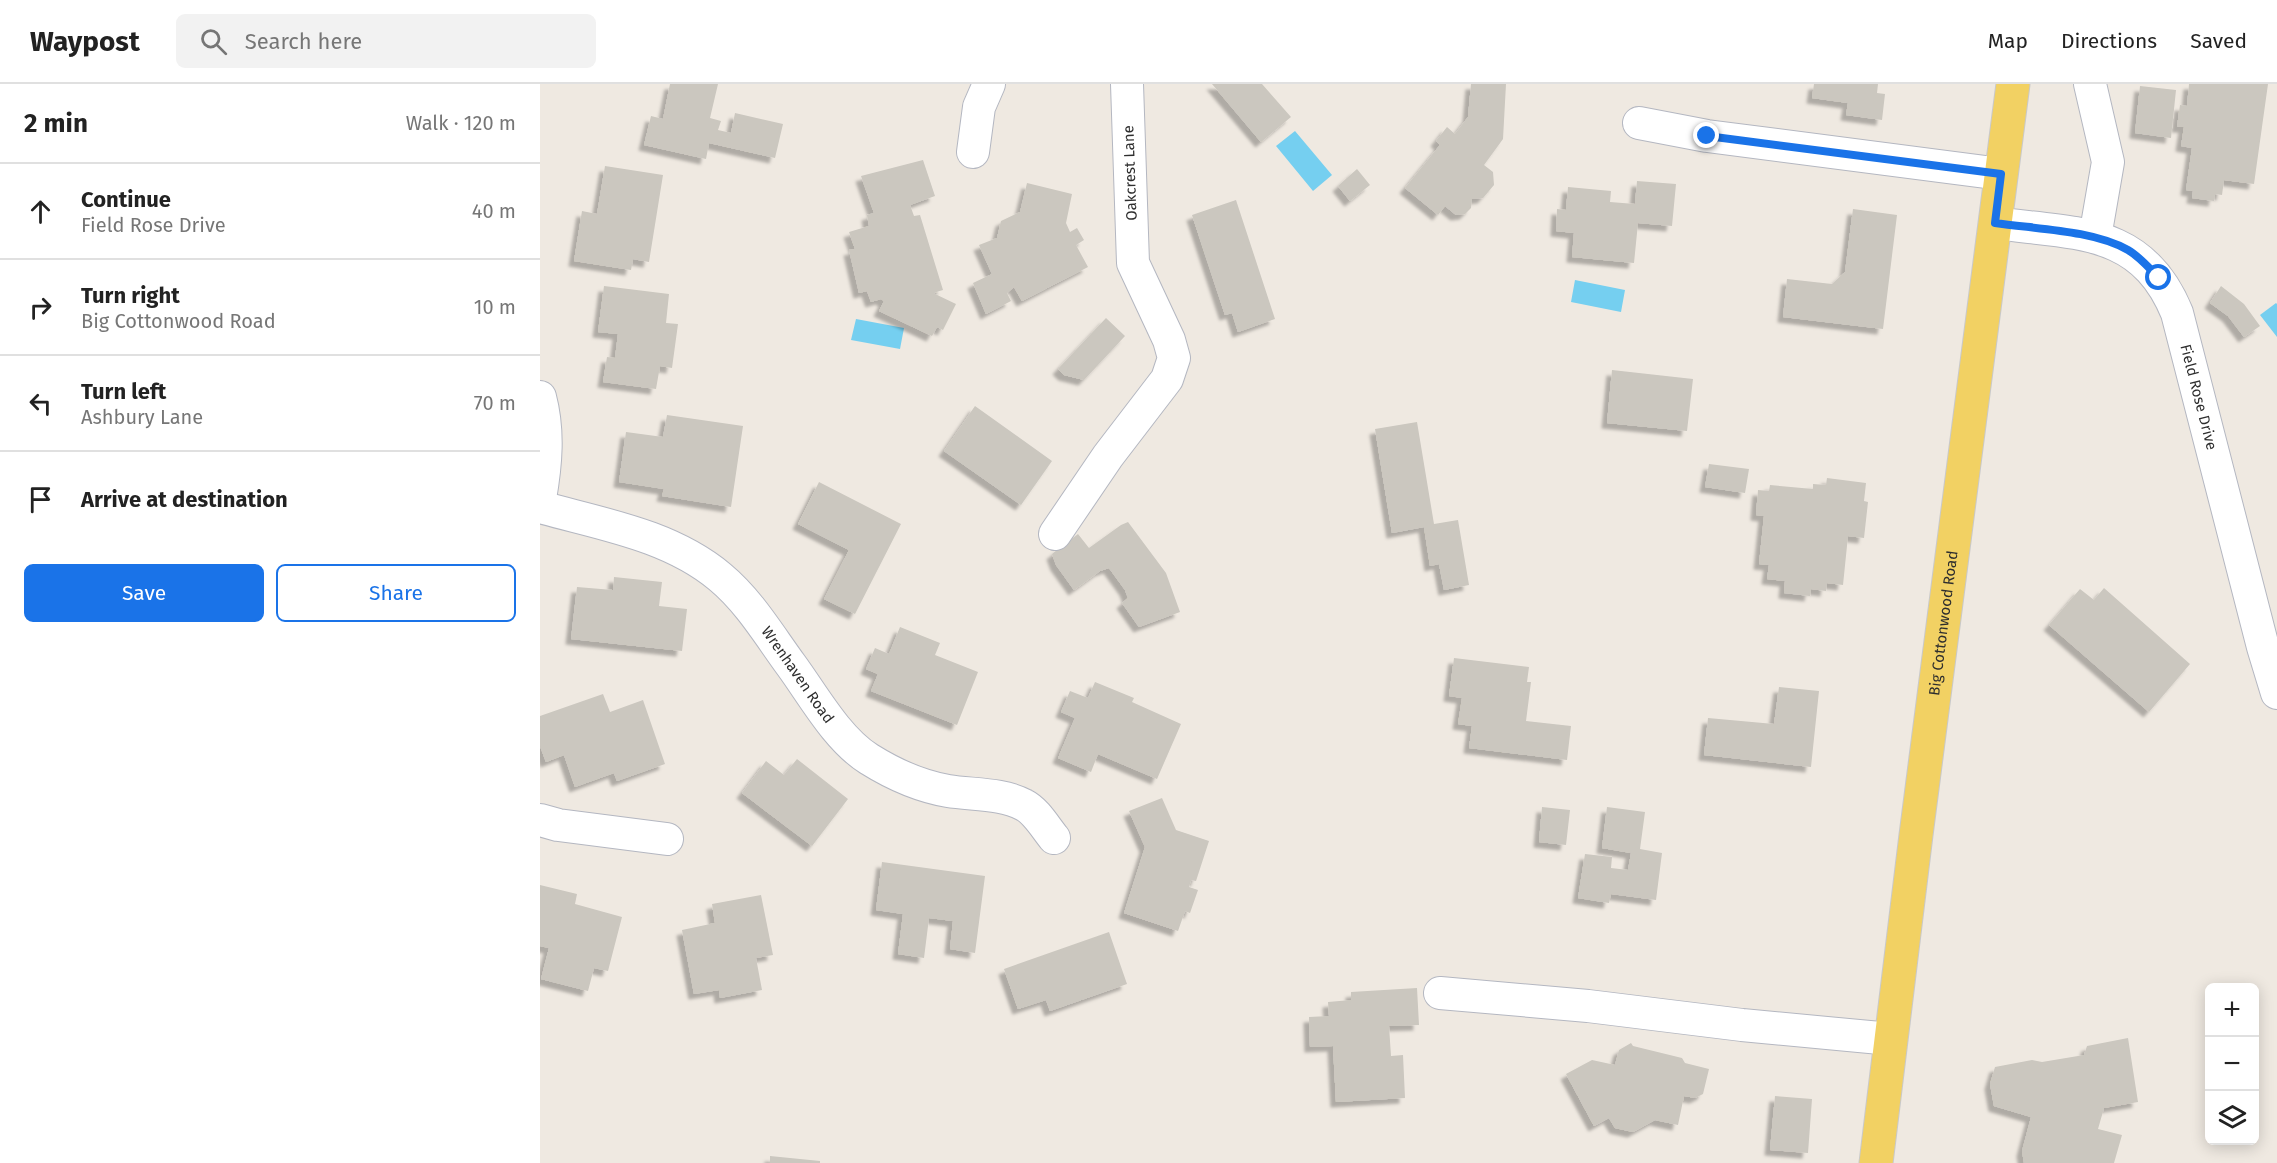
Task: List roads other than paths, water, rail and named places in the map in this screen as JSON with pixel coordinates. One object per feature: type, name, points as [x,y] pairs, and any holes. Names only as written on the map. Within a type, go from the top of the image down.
[{"type":"main road","name":"Big Cottonwood Road","points":[[1876,1163],[2013,84]]},
{"type":"street","points":[[973,152],[979,107],[989,84]]},
{"type":"street","name":"Oakcrest Lane","points":[[1055,534],[1108,456],[1167,379],[1174,358],[1169,340],[1133,263],[1127,84]]},
{"type":"street","points":[[2090,84],[2108,162],[2095,237]]},
{"type":"street","points":[[1639,123],[1707,136],[2001,174]]},
{"type":"street","name":"Field Rose Drive","points":[[1995,223],[2095,237],[2113,242],[2130,251],[2159,278],[2177,313],[2260,637],[2277,693]]},
{"type":"street","points":[[540,397],[546,447],[546,464],[540,499]]},
{"type":"street","name":"Wrenhaven Road","points":[[540,507],[642,535],[680,551],[699,562],[720,577],[752,609],[838,730],[861,754],[900,776],[932,788],[1004,798],[1023,804],[1031,810],[1054,838]]},
{"type":"street","points":[[540,820],[558,825],[667,839]]},
{"type":"street","points":[[1440,993],[1588,1006],[1742,1025],[1891,1039]]},
{"type":"water","points":[[1295,131],[1332,175],[1313,191],[1276,146]]},
{"type":"water","points":[[1575,280],[1625,290],[1621,312],[1571,302]]},
{"type":"water","points":[[2277,304],[2277,337],[2260,315]]},
{"type":"water","points":[[856,319],[904,328],[900,349],[851,340]]}]
